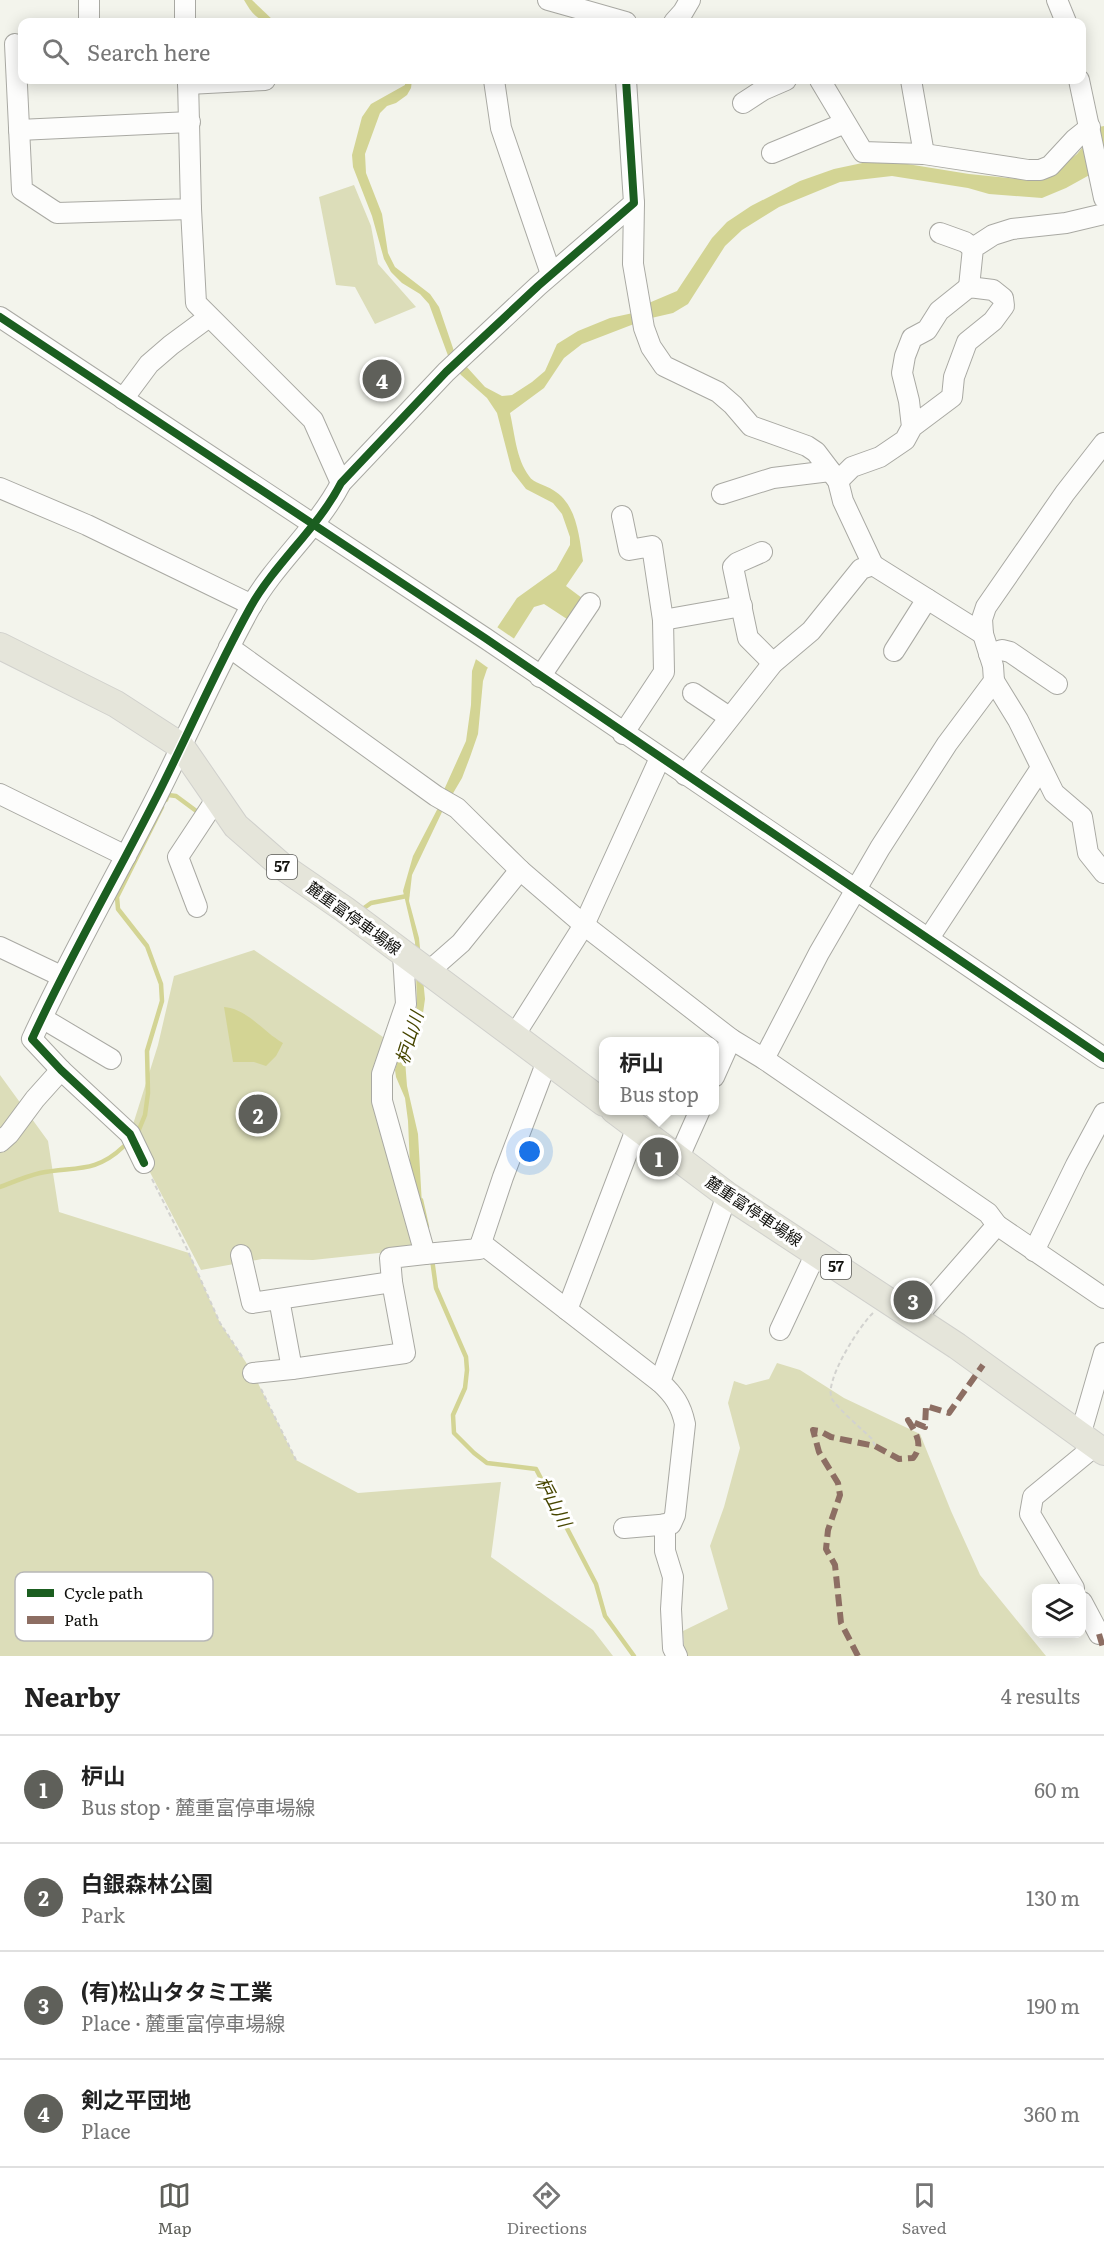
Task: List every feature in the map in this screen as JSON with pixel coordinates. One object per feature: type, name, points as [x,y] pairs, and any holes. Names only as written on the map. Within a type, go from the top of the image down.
[{"type":"main road","name":"麓重富停車場線","points":[[0,646],[116,704],[181,746],[236,826],[283,867],[344,909],[599,1100]]},
{"type":"main road","name":"麓重富停車場線","points":[[621,1115],[727,1195],[957,1346],[1093,1444]]},
{"type":"street","points":[[89,0],[89,18]]},
{"type":"street","points":[[185,0],[185,18]]},
{"type":"street","points":[[548,0],[613,18]]},
{"type":"street","points":[[678,18],[690,0]]},
{"type":"street","points":[[1058,0],[1065,18]]},
{"type":"street","points":[[13,44],[22,190],[57,213],[191,209]]},
{"type":"street","points":[[188,84],[196,303],[313,420],[341,483]]},
{"type":"street","points":[[495,84],[501,128],[551,274]]},
{"type":"street","points":[[626,84],[634,203],[633,264],[642,314],[651,347],[664,366],[718,392],[751,426],[807,446],[816,452],[834,476],[873,565],[983,634]]},
{"type":"street","points":[[743,103],[777,84]]},
{"type":"street","points":[[822,84],[863,152],[924,154],[1040,170],[1050,166],[1075,139],[1091,130]]},
{"type":"street","points":[[912,84],[924,154]]},
{"type":"street","points":[[1080,84],[1104,198]]},
{"type":"street","points":[[19,130],[190,122]]},
{"type":"street","points":[[772,153],[845,123]]},
{"type":"street","points":[[144,1163],[130,1134],[61,1070],[32,1039],[61,976],[126,856],[252,605],[311,525],[332,501],[341,483],[446,372],[551,274],[634,203]]},
{"type":"street","points":[[973,248],[993,235],[1011,230],[1066,223],[1104,214]]},
{"type":"street","points":[[940,233],[965,242],[973,248]]},
{"type":"street","points":[[912,428],[909,401],[902,374],[908,347],[912,338],[927,330],[939,311],[969,287],[973,248]]},
{"type":"street","points":[[722,494],[773,478],[834,476],[880,457],[905,440],[912,428],[952,397],[954,377],[967,342],[993,321],[1004,306],[1003,298],[993,290],[969,287]]},
{"type":"street","points":[[0,317],[311,525],[485,638],[623,734],[1104,1058]]},
{"type":"street","points":[[123,399],[149,364],[209,317]]},
{"type":"street","points":[[1104,444],[1065,493],[986,607],[982,619],[983,634],[993,666],[994,681],[1018,720],[1054,793],[1082,816],[1088,854],[1104,873]]},
{"type":"street","points":[[0,488],[87,525],[252,605]]},
{"type":"street","points":[[622,516],[629,550],[652,546],[663,620],[664,672],[623,734]]},
{"type":"street","points":[[762,552],[736,563],[733,567],[748,638],[773,663]]},
{"type":"street","points":[[685,775],[773,663],[811,632],[861,569],[873,565]]},
{"type":"street","points":[[894,651],[927,598]]},
{"type":"street","points":[[540,677],[590,603]]},
{"type":"street","points":[[663,620],[742,606]]},
{"type":"street","points":[[229,647],[436,796],[454,806],[520,870],[584,925],[731,1040],[764,1059],[988,1213],[997,1225],[1104,1298]]},
{"type":"street","points":[[989,654],[1002,650],[1011,652],[1057,684]]},
{"type":"street","points":[[764,1059],[819,953],[856,890],[947,744],[994,681]]},
{"type":"street","points":[[693,693],[729,717]]},
{"type":"street","points":[[514,1036],[584,925],[660,758]]},
{"type":"street","points":[[929,938],[1041,768]]},
{"type":"street","points":[[0,794],[126,856]]},
{"type":"street","points":[[197,907],[178,857],[217,798]]},
{"type":"street","points":[[431,1253],[382,1101],[382,1074],[406,1004],[414,962],[461,944],[520,870]]},
{"type":"street","points":[[0,947],[61,976]]},
{"type":"street","points":[[42,1018],[111,1059]]},
{"type":"street","points":[[719,1066],[731,1040]]},
{"type":"street","points":[[253,1374],[405,1353],[390,1258],[479,1249],[503,1177],[547,1061]]},
{"type":"street","points":[[0,1143],[61,1070]]},
{"type":"street","points":[[1034,1251],[1104,1113]]},
{"type":"street","points":[[679,1157],[698,1115]]},
{"type":"street","points":[[567,1310],[637,1127]]},
{"type":"street","points":[[660,1382],[727,1195]]},
{"type":"street","points":[[915,1319],[997,1225]]},
{"type":"street","points":[[481,1243],[660,1382],[674,1395],[682,1409],[685,1424],[675,1515],[671,1524],[624,1528]]},
{"type":"street","points":[[780,1329],[816,1253]]},
{"type":"street","points":[[242,1255],[252,1303],[392,1282]]},
{"type":"street","points":[[279,1299],[292,1369]]},
{"type":"street","points":[[1072,1584],[1030,1514],[1033,1497],[1093,1444],[1104,1353]]},
{"type":"street","points":[[665,1524],[665,1551],[673,1577],[673,1648],[677,1656]]},
{"type":"street","points":[[1086,1609],[1100,1634]]},
{"type":"path","points":[[144,1163],[187,1249],[220,1323],[253,1374],[296,1460]]},
{"type":"path","points":[[875,1446],[872,1439],[832,1400],[830,1390],[832,1379],[865,1321],[876,1311],[883,1298]]},
{"type":"shaded area","points":[[354,185],[371,226],[378,264],[416,307],[375,324],[355,287],[336,285],[319,197]]},
{"type":"shaded area","points":[[254,950],[383,1037],[375,1093],[416,1249],[313,1260],[262,1259],[201,1270],[130,1134],[158,1045],[174,976]]},
{"type":"shaded area","points":[[0,1075],[48,1141],[59,1212],[189,1253],[220,1323],[253,1373],[296,1460],[358,1493],[501,1482],[491,1557],[593,1630],[613,1656],[0,1656]]},
{"type":"shaded area","points":[[777,1363],[800,1370],[844,1398],[920,1434],[980,1575],[1046,1656],[685,1656],[683,1631],[728,1609],[710,1546],[724,1507],[740,1448],[728,1403],[734,1381],[746,1385],[769,1379]]},
{"type":"water","points":[[244,0],[252,0],[271,18],[258,18]]},
{"type":"water","points":[[412,84],[407,95],[387,106],[380,113],[365,154],[366,173],[382,214],[388,253],[395,267],[430,294],[439,307],[455,354],[485,387],[502,396],[512,395],[545,371],[557,344],[578,331],[610,318],[633,313],[644,305],[677,291],[712,238],[727,222],[751,206],[800,181],[834,169],[867,162],[901,163],[969,174],[1029,180],[1049,175],[1077,154],[1099,127],[1104,126],[1104,167],[1042,198],[989,194],[968,188],[892,176],[840,182],[779,207],[742,230],[725,246],[688,304],[673,313],[647,319],[582,344],[564,358],[544,388],[510,413],[519,454],[529,476],[561,496],[576,521],[583,561],[566,586],[586,601],[570,621],[544,604],[534,607],[513,640],[487,669],[483,681],[478,734],[470,757],[462,778],[442,812],[412,875],[409,901],[419,938],[425,999],[423,1013],[410,1038],[405,1060],[407,1086],[418,1134],[422,1205],[410,1167],[405,1098],[395,1070],[417,1005],[415,942],[403,891],[413,856],[439,806],[466,741],[471,705],[472,671],[476,659],[517,598],[556,570],[570,545],[570,537],[562,514],[553,503],[526,489],[512,471],[497,413],[487,398],[461,375],[450,361],[429,304],[420,294],[402,283],[391,272],[384,259],[372,216],[353,167],[352,155],[362,117],[371,104],[405,85]]},
{"type":"water","points":[[224,1007],[248,1016],[283,1043],[276,1056],[266,1066],[254,1062],[233,1062]]},
{"type":"pier","points":[[494,625],[516,640],[491,670],[473,657]]},
{"type":"waterway","points":[[166,800],[168,795],[176,796],[199,813]]},
{"type":"waterway","points":[[138,1132],[145,1115],[148,1093],[147,1051],[162,1001],[161,984],[147,946],[118,909],[117,897],[162,807]]},
{"type":"waterway","points":[[364,908],[371,903],[407,896]]},
{"type":"waterway","points":[[0,1187],[40,1173],[93,1165],[113,1156],[123,1147]]},
{"type":"waterway","name":"枦山川","points":[[421,1200],[427,1227]]},
{"type":"waterway","name":"枦山川","points":[[432,1259],[436,1288],[466,1357],[465,1388],[453,1415],[454,1433],[487,1463],[536,1469],[596,1584],[605,1616],[634,1656]]},
{"type":"marked path","points":[[858,1656],[841,1623],[835,1565],[826,1549],[828,1530],[840,1495],[838,1483],[819,1452],[813,1430],[831,1437],[875,1446],[899,1459],[913,1458],[918,1444],[916,1434],[908,1420],[925,1427],[926,1406],[949,1413],[983,1365]]},
{"type":"marked path","points":[[1099,1634],[1104,1651]]},
{"type":"cycle path","points":[[144,1163],[130,1134],[61,1070],[32,1039],[77,947],[157,796],[226,654],[260,592],[321,515],[341,483],[446,372],[538,286],[634,203],[626,84]]},
{"type":"cycle path","points":[[0,317],[485,638],[1104,1058]]},
{"type":"place","name":"剣之平団地","points":[[382,379]]},
{"type":"place","name":"白銀森林公園","points":[[258,1114]]},
{"type":"place","name":"枦山","points":[[659,1157]]},
{"type":"place","name":"(有)松山タタミ工業","points":[[913,1300]]}]
